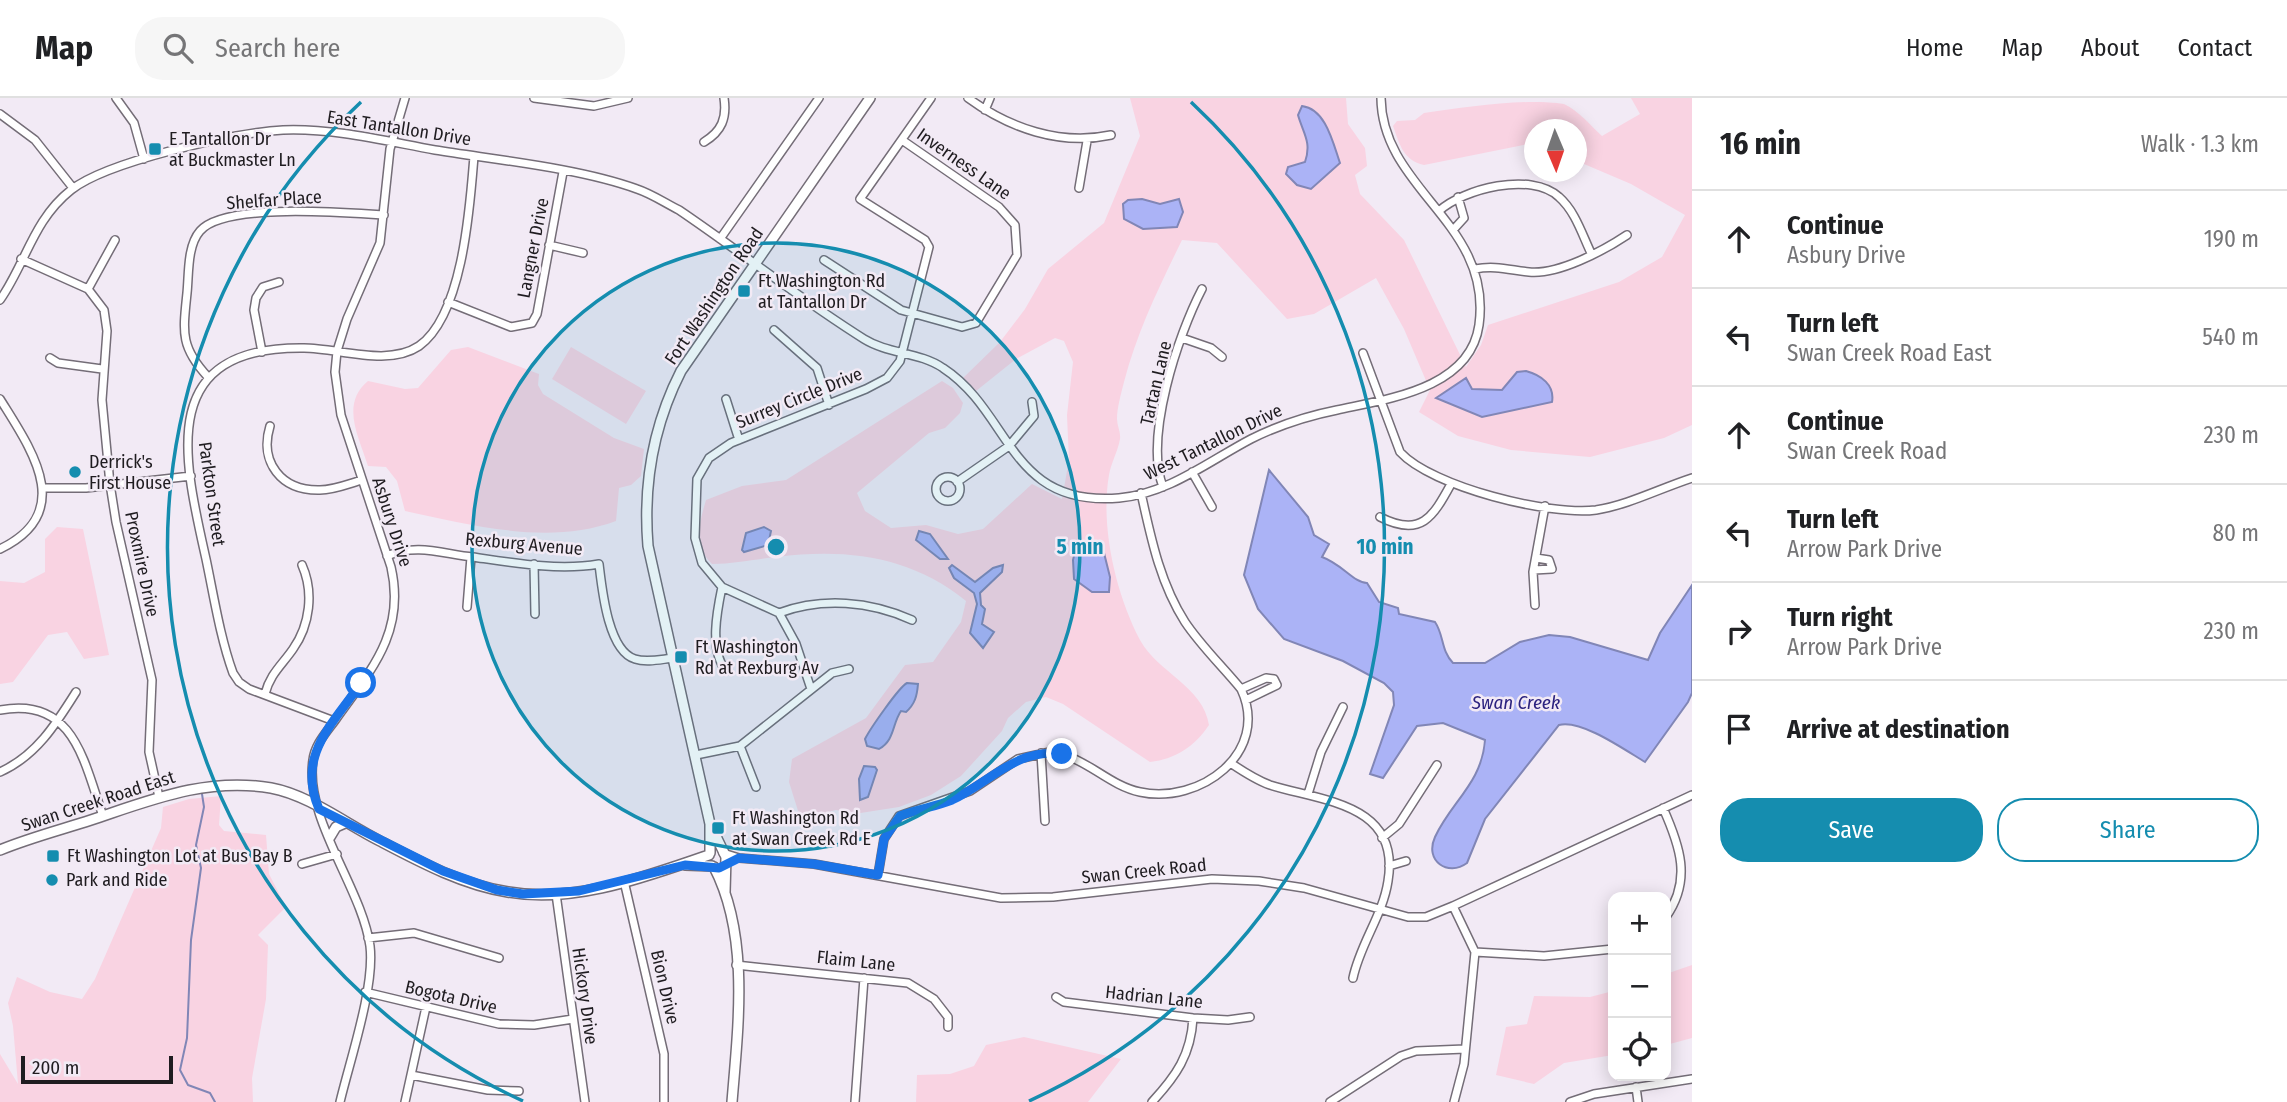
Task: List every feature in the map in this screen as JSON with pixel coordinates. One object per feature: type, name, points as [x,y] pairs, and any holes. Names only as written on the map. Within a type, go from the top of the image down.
[{"type":"main road","name":"Fort Washington Road","points":[[732,1102],[738,992],[725,892],[724,858],[710,824],[648,546],[647,508],[654,444],[667,400],[681,372],[870,98]]},
{"type":"main road","name":"Swan Creek Road East","points":[[0,850],[159,797],[202,786],[244,786],[290,794],[419,861],[478,885],[523,894],[556,894],[624,881],[685,865],[710,854],[724,858]]},
{"type":"main road","points":[[330,837],[336,827],[345,823]]},
{"type":"main road","name":"Fort Washington Road","points":[[710,824],[710,854],[725,892]]},
{"type":"main road","name":"Swan Creek Road East","points":[[685,865],[713,867],[724,858]]},
{"type":"street","points":[[117,98],[134,123],[145,159]]},
{"type":"street","name":"Asbury Drive","points":[[340,1102],[370,969],[368,938],[315,799],[312,761],[315,748],[375,663],[392,630],[396,592],[341,415],[334,372],[347,319],[375,256],[384,215],[391,142],[405,98]]},
{"type":"street","points":[[534,98],[586,106],[628,98]]},
{"type":"street","points":[[704,142],[715,135],[723,122],[724,98]]},
{"type":"street","points":[[720,239],[819,98]]},
{"type":"street","name":"Surrey Circle Drive","points":[[779,613],[722,587],[708,573],[696,550],[695,491],[701,468],[717,452],[739,440],[829,405],[887,378],[902,354],[928,259],[928,245],[860,199],[931,98]]},
{"type":"street","points":[[968,98],[985,110],[1029,130],[1087,141],[1111,135]]},
{"type":"street","points":[[985,110],[990,98]]},
{"type":"street","name":"West Tantallon Drive","points":[[755,263],[866,340],[940,366],[957,378],[1033,473],[1063,491],[1105,498],[1141,493],[1163,487],[1282,425],[1313,414],[1406,394],[1442,377],[1468,354],[1475,339],[1479,318],[1475,269],[1454,229],[1438,212],[1395,151],[1383,118],[1381,98]]},
{"type":"street","points":[[0,114],[29,133],[73,188]]},
{"type":"street","name":"East Tantallon Drive","points":[[0,300],[43,218],[73,188],[102,173],[145,159],[213,141],[281,130],[326,131],[595,177],[648,193],[680,210],[755,263]]},
{"type":"street","name":"Inverness Lane","points":[[824,260],[892,306],[962,327],[972,326],[1014,260],[1018,242],[1015,225],[1006,213],[902,140]]},
{"type":"street","points":[[1079,188],[1087,141]]},
{"type":"street","name":"Parkton Street","points":[[334,721],[239,682],[229,663],[202,541],[191,476],[188,414],[194,398],[208,377],[230,362],[262,352],[293,348],[393,354],[411,350],[430,335],[448,302],[468,224],[474,156]]},
{"type":"street","name":"Langner Drive","points":[[448,302],[511,327],[532,323],[537,314],[563,172]]},
{"type":"street","points":[[1438,212],[1458,197],[1513,185],[1549,190],[1560,197],[1572,212],[1591,253]]},
{"type":"street","points":[[1454,229],[1464,218],[1458,197]]},
{"type":"street","name":"Shelfar Place","points":[[208,377],[188,352],[184,335],[191,257],[196,238],[203,227],[218,220],[279,211],[384,215]]},
{"type":"street","points":[[1475,269],[1493,266],[1531,272],[1554,271],[1626,235]]},
{"type":"street","points":[[22,259],[88,289],[115,240]]},
{"type":"street","points":[[550,245],[583,253]]},
{"type":"street","points":[[262,352],[255,303],[263,287],[279,282]]},
{"type":"street","name":"Proxmire Drive","points":[[88,289],[101,303],[106,318],[102,400],[110,484],[152,680],[148,745],[159,797]]},
{"type":"street","name":"Tartan Lane","points":[[1163,487],[1157,460],[1166,391],[1182,338],[1202,289]]},
{"type":"street","points":[[774,330],[817,368],[829,405]]},
{"type":"street","points":[[1182,338],[1211,348],[1222,357]]},
{"type":"street","points":[[1363,353],[1400,452],[1411,463],[1451,484],[1483,494],[1545,506],[1601,509],[1692,478]]},
{"type":"street","points":[[50,358],[58,363],[102,369]]},
{"type":"street","points":[[726,398],[739,440]]},
{"type":"street","points":[[0,400],[37,461],[43,488],[32,523],[20,538],[0,549]]},
{"type":"street","points":[[957,482],[1009,446],[1031,421],[1034,410],[1032,402]]},
{"type":"street","points":[[270,426],[265,447],[268,462],[273,470],[288,482],[317,490],[362,480]]},
{"type":"street","points":[[1192,472],[1212,507]]},
{"type":"street","points":[[43,488],[191,476]]},
{"type":"street","points":[[1380,517],[1404,524],[1426,521],[1437,510],[1451,484]]},
{"type":"street","points":[[878,875],[884,839],[900,816],[952,800],[978,787],[1018,759],[1041,753],[1068,756],[1123,787],[1155,794],[1189,789],[1232,764],[1247,734],[1246,700],[1241,690],[1192,631],[1170,593],[1157,559],[1141,493]]},
{"type":"street","points":[[1535,605],[1535,558],[1545,506]]},
{"type":"street","name":"Rexburg Avenue","points":[[387,556],[402,551],[424,549],[534,564],[582,567],[599,564],[617,645],[635,659],[674,658]]},
{"type":"street","points":[[467,607],[471,557]]},
{"type":"street","points":[[1534,570],[1552,569],[1549,560],[1535,558]]},
{"type":"street","points":[[534,564],[535,614]]},
{"type":"street","points":[[265,694],[273,672],[295,648],[305,625],[308,593],[302,565]]},
{"type":"street","points":[[722,587],[716,642],[718,658],[726,671]]},
{"type":"street","points":[[811,689],[796,644],[779,613],[808,604],[836,603],[884,610],[912,620]]},
{"type":"street","points":[[696,755],[740,746],[832,673],[849,669]]},
{"type":"street","points":[[1241,690],[1266,678],[1274,679],[1277,685],[1246,700]]},
{"type":"street","points":[[0,772],[34,751],[59,720],[76,692]]},
{"type":"street","points":[[0,710],[23,707],[59,720],[75,740],[103,816]]},
{"type":"street","points":[[1308,794],[1321,752],[1343,707]]},
{"type":"street","points":[[740,746],[756,787]]},
{"type":"street","points":[[1041,753],[1045,821]]},
{"type":"street","points":[[1232,764],[1269,785],[1354,808],[1382,838],[1389,866],[1388,884],[1353,978]]},
{"type":"street","points":[[1382,838],[1399,824],[1437,765]]},
{"type":"street","name":"Swan Creek Road","points":[[724,858],[814,864],[973,895],[1013,899],[1065,896],[1182,880],[1235,879],[1304,888],[1379,910],[1419,918],[1453,906],[1692,795]]},
{"type":"street","points":[[1663,808],[1682,856],[1684,880],[1671,907]]},
{"type":"street","points":[[302,864],[337,854]]},
{"type":"street","points":[[1389,866],[1406,861]]},
{"type":"street","points":[[1684,880],[1692,883]]},
{"type":"street","name":"Bion Drive","points":[[624,881],[664,1054],[664,1102]]},
{"type":"street","name":"Hickory Drive","points":[[556,894],[584,1102]]},
{"type":"street","points":[[1453,906],[1475,952],[1461,1081],[1454,1102]]},
{"type":"street","points":[[368,938],[414,933],[499,958]]},
{"type":"street","points":[[1475,952],[1545,956],[1608,950]]},
{"type":"street","name":"Flaim Lane","points":[[736,965],[908,983],[934,999],[948,1017],[948,1027]]},
{"type":"street","points":[[855,1102],[864,978]]},
{"type":"street","name":"Bogota Drive","points":[[365,992],[507,1025],[573,1018]]},
{"type":"street","name":"Hadrian Lane","points":[[1056,996],[1064,1002],[1193,1018],[1228,1020],[1250,1017]]},
{"type":"street","points":[[405,1102],[425,1007]]},
{"type":"street","points":[[1152,1102],[1182,1066],[1191,1040],[1193,1018]]},
{"type":"street","points":[[1330,1102],[1401,1056],[1416,1051],[1465,1049]]},
{"type":"street","points":[[411,1075],[488,1090],[519,1091]]},
{"type":"street","points":[[1570,1102],[1584,1096],[1692,1079]]},
{"type":"street","points":[[1636,1087],[1638,1102]]},
{"type":"shaded area","points":[[1130,98],[1346,98],[1348,124],[1365,148],[1367,166],[1355,175],[1360,194],[1404,240],[1466,367],[1481,345],[1488,325],[1619,282],[1662,257],[1685,215],[1631,184],[1587,165],[1587,122],[1602,136],[1640,114],[1631,98],[1692,98],[1692,425],[1664,438],[1590,457],[1511,450],[1458,436],[1419,412],[1430,390],[1404,329],[1376,278],[1314,314],[1287,319],[1217,243],[1182,240],[1157,292],[1129,363],[1119,401],[1117,422],[1120,439],[1109,475],[1107,516],[1112,560],[1131,622],[1148,652],[1198,700],[1209,725],[1198,739],[1184,750],[1168,758],[1150,762],[1063,704],[1046,697],[1026,702],[1008,718],[1002,731],[961,776],[931,795],[899,807],[854,814],[836,810],[817,815],[799,814],[789,782],[792,759],[866,718],[905,665],[933,662],[961,622],[966,601],[923,574],[900,565],[853,555],[803,554],[712,564],[702,549],[699,534],[706,500],[742,486],[786,480],[942,381],[953,388],[963,403],[960,413],[945,428],[929,433],[857,493],[865,511],[891,528],[926,525],[958,534],[983,529],[1032,484],[1062,499],[1069,460],[1067,415],[1073,362],[1064,341],[1055,338],[1016,359],[976,391],[963,378],[1000,342],[1025,309],[1048,269],[1104,223],[1140,136]]},
{"type":"shaded area","points":[[1513,103],[1564,104],[1584,119],[1524,119],[1524,145],[1424,165],[1411,159],[1403,151],[1393,126],[1397,121],[1415,120],[1424,113]]},
{"type":"shaded area","points":[[468,347],[539,374],[538,385],[543,394],[614,438],[644,449],[641,476],[631,485],[619,488],[616,521],[564,532],[537,533],[483,527],[405,511],[397,481],[386,467],[368,466],[354,421],[355,400],[368,381],[405,389],[418,388],[451,350]]},
{"type":"shaded area","points":[[571,347],[646,391],[626,424],[552,379]]},
{"type":"shaded area","points":[[57,527],[83,529],[109,655],[84,659],[67,632],[48,635],[13,682],[0,684],[0,581],[24,583],[45,572],[45,539]]},
{"type":"shaded area","points":[[221,796],[219,825],[224,831],[266,835],[269,874],[286,907],[258,935],[268,945],[266,999],[252,1078],[253,1102],[0,1102],[0,1054],[18,1084],[13,1026],[8,1003],[17,977],[50,992],[82,999],[95,979],[161,828],[163,807],[189,799]]},
{"type":"shaded area","points":[[1692,965],[1692,1038],[1671,1044],[1671,1018],[1671,972]]},
{"type":"shaded area","points":[[1608,992],[1608,1056],[1564,1063],[1534,1084],[1496,1075],[1506,1027],[1527,1024],[1534,996],[1590,997]]},
{"type":"shaded area","points":[[1024,1037],[1121,1059],[1088,1102],[916,1102],[917,1075],[950,1074],[974,1066],[986,1045]]},
{"type":"water","points":[[1302,106],[1310,108],[1323,120],[1340,163],[1311,189],[1297,185],[1286,174],[1288,167],[1305,162],[1307,155],[1306,138],[1298,115]]},
{"type":"water","points":[[1142,199],[1160,204],[1179,199],[1183,212],[1177,227],[1143,229],[1124,219],[1123,204],[1128,200]]},
{"type":"water","points":[[1526,371],[1546,382],[1551,391],[1552,402],[1482,417],[1436,398],[1466,378],[1472,389],[1502,390],[1517,372]]},
{"type":"water","name":"Swan Creek","points":[[1269,470],[1308,517],[1314,535],[1329,544],[1322,557],[1357,580],[1367,583],[1379,602],[1398,608],[1399,614],[1435,622],[1446,653],[1453,663],[1485,663],[1520,642],[1549,635],[1570,637],[1648,660],[1660,633],[1692,585],[1692,693],[1688,702],[1645,762],[1591,731],[1568,724],[1559,725],[1485,819],[1467,863],[1452,868],[1440,864],[1433,853],[1435,837],[1472,780],[1483,755],[1485,740],[1443,723],[1417,726],[1383,778],[1370,774],[1394,705],[1393,692],[1384,683],[1343,661],[1284,639],[1258,609],[1244,575]]},
{"type":"water","points":[[764,527],[771,531],[768,545],[744,552],[742,550],[746,533]]},
{"type":"water","points":[[919,531],[930,534],[948,559],[940,559],[916,540]]},
{"type":"water","points":[[1076,547],[1095,548],[1104,553],[1110,577],[1109,592],[1092,592],[1074,579],[1073,560]]},
{"type":"water","points":[[952,565],[975,582],[993,568],[1003,565],[1002,572],[980,593],[981,605],[985,609],[982,624],[994,632],[983,648],[970,633],[977,604],[974,593],[954,578],[949,568]]},
{"type":"water","points":[[907,683],[918,684],[912,706],[906,712],[901,711],[891,736],[884,745],[879,749],[867,746],[865,739],[868,734]]},
{"type":"water","points":[[864,766],[875,767],[877,770],[868,797],[860,800],[859,779]]},
{"type":"waterway","points":[[202,794],[204,807],[196,845],[201,868],[191,940],[187,1038],[180,1070],[188,1085],[210,1093],[215,1102]]},
{"type":"place","name":"E Tantallon Dr at Buckmaster Ln","points":[[155,149]]},
{"type":"place","name":"Ft Washington Rd at Tantallon Dr","points":[[744,291]]},
{"type":"place","name":"Derrick's First House","points":[[75,472]]},
{"type":"place","name":"Ft Washington Rd at Rexburg Av","points":[[681,657]]},
{"type":"place","name":"Ft Washington Rd at Swan Creek Rd E","points":[[718,828]]},
{"type":"place","name":"Ft Washington Lot at Bus Bay B","points":[[53,856]]},
{"type":"place","name":"Park and Ride","points":[[52,880]]},
{"type":"route","points":[[361,683],[315,748],[312,772],[319,809],[419,861],[465,880],[497,890],[532,895],[579,891],[685,865],[719,868],[726,862],[739,858],[814,864],[878,875],[884,839],[887,831],[900,816],[945,803],[970,791],[1018,759],[1050,752],[1062,754]]}]
